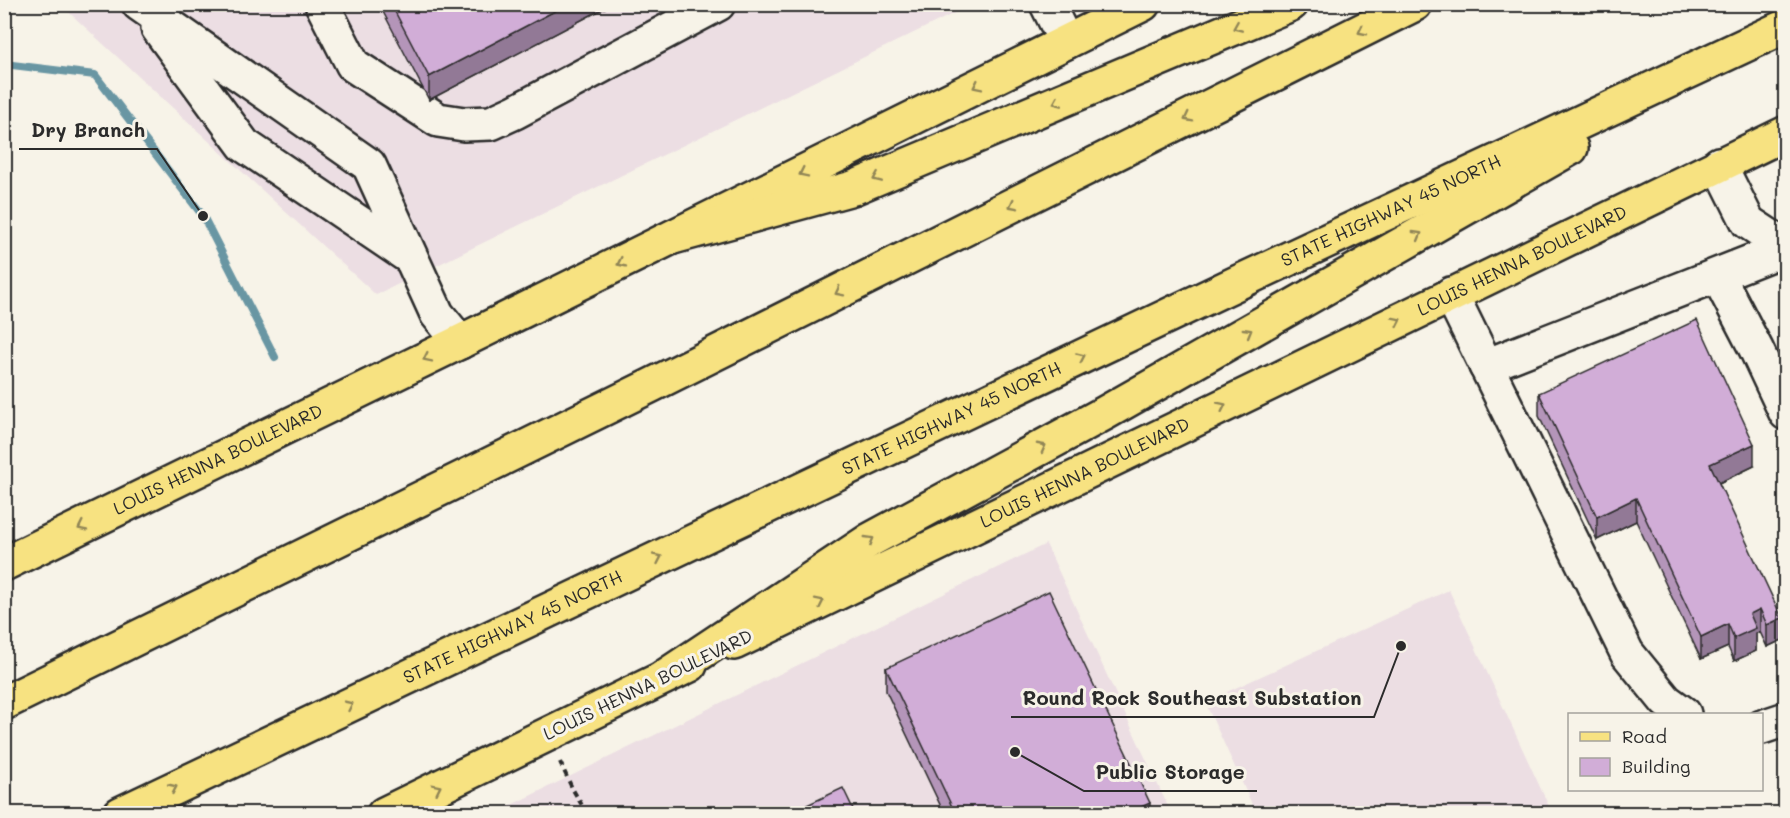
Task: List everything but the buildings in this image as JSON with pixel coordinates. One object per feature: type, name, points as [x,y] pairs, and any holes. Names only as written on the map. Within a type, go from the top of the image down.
[{"type":"main road","name":"LOUIS HENNA BOULEVARD","points":[[4,564],[460,342],[1143,4]]},
{"type":"main road","points":[[673,237],[853,188],[1291,4]]},
{"type":"main road","points":[[4,704],[652,386],[1415,4]]},
{"type":"main road","points":[[664,677],[870,540],[1105,413],[1785,26]]},
{"type":"main road","name":"STATE HIGHWAY 45 NORTH","points":[[120,813],[1228,287],[1785,26]]},
{"type":"main road","name":"LOUIS HENNA BOULEVARD","points":[[396,811],[664,677],[1785,133]]},
{"type":"lane","points":[[322,4],[353,65],[438,120],[464,124],[491,123],[515,112],[718,4]]},
{"type":"lane","points":[[1047,4],[1066,42]]},
{"type":"lane","points":[[142,5],[369,165],[437,314],[460,342]]},
{"type":"lane","points":[[142,5],[244,145],[411,258]]},
{"type":"lane","points":[[1719,164],[1748,222],[1785,248]]},
{"type":"lane","points":[[1486,366],[1785,248]]},
{"type":"lane","points":[[1718,276],[1785,413]]},
{"type":"lane","points":[[1451,294],[1627,653],[1666,701],[1683,713]]},
{"type":"lane","points":[[1763,726],[1785,718]]},
{"type":"path","points":[[560,761],[587,813]]},
{"type":"shaded area","points":[[61,5],[971,5],[376,295]]},
{"type":"shaded area","points":[[1046,544],[1171,813],[493,814]]},
{"type":"shaded area","points":[[1449,590],[1552,813],[1256,813],[1205,702]]},
{"type":"waterway","points":[[4,64],[95,75],[203,216],[275,357]]},
{"type":"place","name":"Dry Branch","points":[[203,216]]},
{"type":"place","name":"Round Rock Southeast Substation","points":[[1401,646]]},
{"type":"place","name":"Public Storage","points":[[1015,752]]}]
